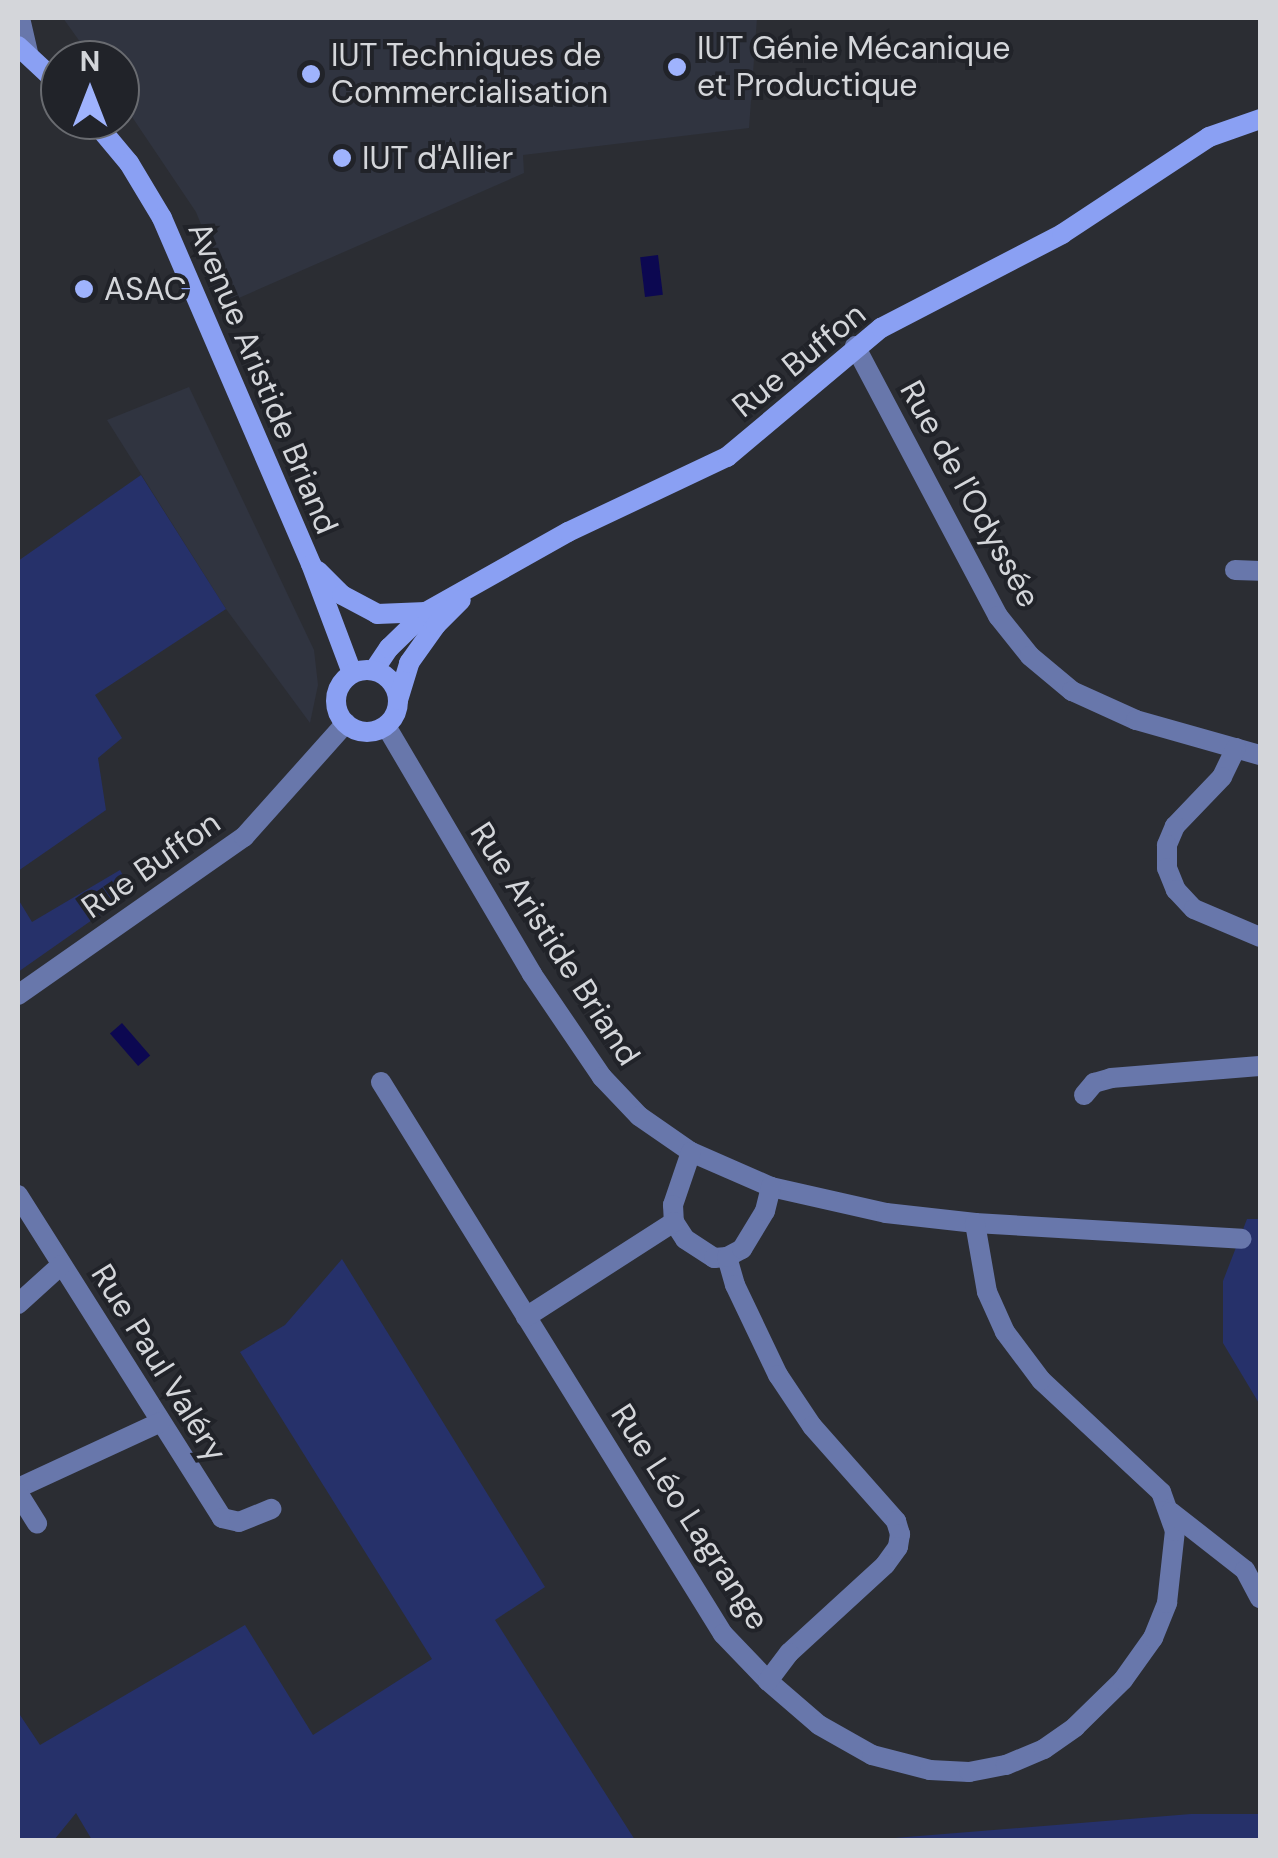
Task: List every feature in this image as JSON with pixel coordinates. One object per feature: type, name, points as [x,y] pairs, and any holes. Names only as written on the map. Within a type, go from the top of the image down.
[{"type":"main road","name":"Rue Buffon","points":[[374,670],[389,648],[426,612],[568,532],[654,496],[727,457],[856,346],[1062,234],[1210,137],[1260,118]]},
{"type":"main road","name":"Avenue Aristide Briand","points":[[110,140],[129,163],[162,218],[311,564],[352,674]]},
{"type":"main road","points":[[311,564],[342,595],[377,614],[426,612]]},
{"type":"main road","name":"Rue Buffon","points":[[398,700],[409,664],[436,625],[476,584]]},
{"type":"main road","points":[[374,670],[392,681],[398,700],[386,726],[361,731],[346,723],[336,696],[352,674],[374,670]]},
{"type":"street","points":[[20,18],[23,50]]},
{"type":"street","name":"Rue de l'Odyssée","points":[[856,346],[998,616],[1030,656],[1072,691],[1136,720],[1260,754]]},
{"type":"street","points":[[1236,570],[1260,571]]},
{"type":"street","name":"Rue Buffon","points":[[18,996],[244,837],[346,723]]},
{"type":"street","name":"Rue Aristide Briand","points":[[386,726],[532,974],[602,1077],[639,1116],[691,1152],[771,1186],[886,1213],[975,1223],[1242,1239]]},
{"type":"street","points":[[1236,748],[1222,777],[1174,826],[1167,845],[1168,868],[1176,890],[1194,910],[1260,937]]},
{"type":"street","points":[[1084,1095],[1094,1083],[1112,1078],[1260,1066]]},
{"type":"street","name":"Rue Léo Lagrange","points":[[381,1082],[723,1634],[768,1681],[819,1725],[872,1755],[930,1770],[969,1772],[1006,1765],[1044,1748],[1075,1727],[1123,1680],[1153,1638],[1167,1604],[1173,1568],[1171,1512]]},
{"type":"street","points":[[691,1152],[673,1204],[674,1222],[684,1239],[714,1258],[742,1250],[765,1211],[771,1186]]},
{"type":"street","name":"Rue Paul Valéry","points":[[18,1195],[222,1518],[240,1522],[272,1509]]},
{"type":"street","points":[[526,1317],[674,1222]]},
{"type":"street","points":[[975,1223],[987,1292],[1005,1332],[1041,1380],[1140,1468],[1171,1512],[1244,1570],[1260,1598]]},
{"type":"street","points":[[727,1257],[735,1285],[778,1375],[812,1426],[896,1521],[900,1534],[898,1547],[885,1565],[789,1653],[768,1681]]},
{"type":"street","points":[[18,1304],[61,1265]]},
{"type":"street","points":[[37,1523],[18,1491],[161,1422]]},
{"type":"shaded area","name":"IUT d'Allier","points":[[63,18],[757,18],[749,128],[523,155],[524,173],[232,301],[196,212],[140,129],[140,40],[79,40]]},
{"type":"shaded area","points":[[658,255],[663,295],[645,297],[640,257]]},
{"type":"shaded area","points":[[189,387],[314,650],[318,685],[310,723],[226,609],[107,420]]},
{"type":"shaded area","points":[[141,475],[226,609],[95,695],[122,738],[98,758],[106,810],[18,871],[18,561]]},
{"type":"shaded area","points":[[120,870],[132,892],[18,972],[18,899],[32,922]]},
{"type":"shaded area","points":[[122,1023],[150,1055],[138,1066],[110,1033]]},
{"type":"shaded area","points":[[1260,1187],[1260,1405],[1223,1343],[1223,1281],[1247,1219],[1259,1219]]},
{"type":"shaded area","points":[[342,1259],[545,1587],[495,1620],[635,1840],[92,1840],[76,1813],[54,1840],[18,1840],[18,1712],[40,1745],[245,1625],[313,1735],[432,1659],[240,1352],[285,1325]]},
{"type":"shaded area","points":[[1191,1814],[1260,1814],[1260,1840],[870,1840]]},
{"type":"place","name":"IUT Génie Mécanique et Productique","points":[[677,67]]},
{"type":"place","name":"IUT Techniques de Commercialisation","points":[[311,74]]},
{"type":"place","name":"IUT d'Allier","points":[[342,158]]},
{"type":"place","name":"ASAC","points":[[84,289]]}]
